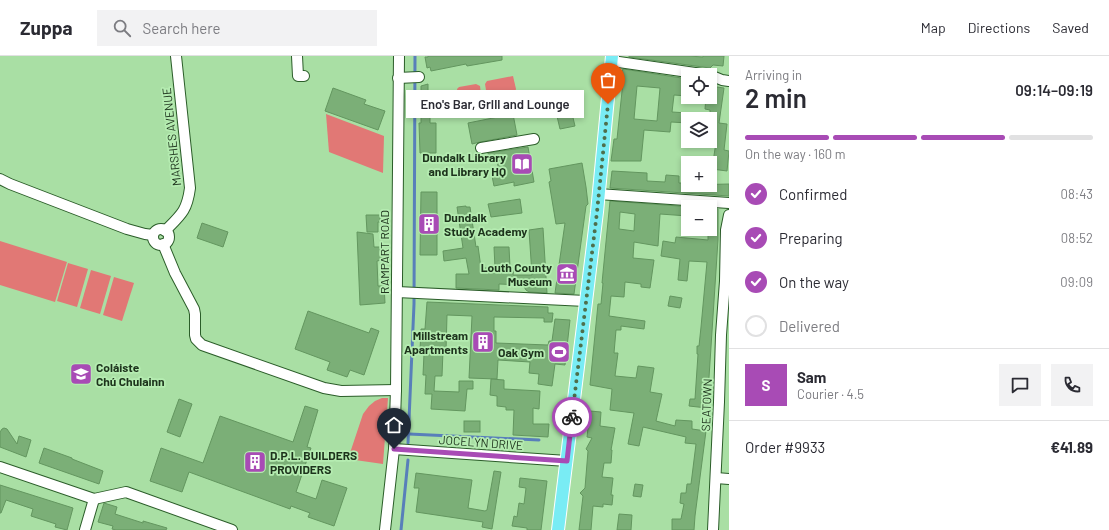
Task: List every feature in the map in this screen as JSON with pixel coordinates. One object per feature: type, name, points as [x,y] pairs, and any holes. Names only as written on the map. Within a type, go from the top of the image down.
[{"type":"main road","points":[[558,530],[597,212],[612,58]]},
{"type":"street","name":"MARSHES AVENUE","points":[[165,231],[185,209],[190,188],[176,56]]},
{"type":"street","points":[[297,56],[298,76],[304,76]]},
{"type":"street","name":"RAMPART ROAD","points":[[385,530],[394,449],[396,390],[399,56]]},
{"type":"street","points":[[612,58],[681,70]]},
{"type":"street","points":[[398,78],[414,77]]},
{"type":"street","points":[[717,78],[729,81]]},
{"type":"street","points":[[481,148],[534,139]]},
{"type":"street","points":[[0,179],[127,229],[153,235]]},
{"type":"street","points":[[598,194],[729,203]]},
{"type":"street","name":"SEATOWN","points":[[713,530],[716,478],[724,402],[722,336],[726,281],[726,230],[729,215]]},
{"type":"street","points":[[153,235],[155,231],[159,229],[165,231],[168,235],[168,239],[163,244]]},
{"type":"street","points":[[153,235],[156,242],[160,245],[163,244]]},
{"type":"street","points":[[163,244],[175,273],[194,309],[195,335],[196,339],[202,345],[324,388],[342,392],[396,390]]},
{"type":"street","name":"SEATOWN","points":[[726,281],[729,271]]},
{"type":"street","points":[[396,292],[586,301]]},
{"type":"street","name":"JOCELYN DRIVE","points":[[394,449],[567,461]]},
{"type":"street","points":[[0,467],[94,499],[126,492],[232,530]]},
{"type":"street","points":[[716,478],[729,480]]},
{"type":"street","points":[[85,530],[94,499]]},
{"type":"shaded area","points":[[513,76],[516,89],[515,92],[491,97],[487,96],[485,84],[487,81]]},
{"type":"shaded area","points":[[476,84],[480,86],[480,98],[462,102],[459,101],[457,89],[459,87]]},
{"type":"shaded area","points":[[326,114],[384,136],[383,173],[329,152]]},
{"type":"shaded area","points":[[0,241],[67,262],[55,302],[0,285]]},
{"type":"shaded area","points":[[68,263],[88,269],[77,307],[57,301]]},
{"type":"shaded area","points":[[91,270],[111,276],[100,314],[80,308]]},
{"type":"shaded area","points":[[114,277],[134,283],[122,321],[103,315]]},
{"type":"shaded area","points":[[382,398],[388,398],[383,464],[348,459],[363,414],[369,406]]},
{"type":"building","points":[[502,56],[502,60],[467,66],[466,64],[431,71],[430,67],[427,68],[425,57]]},
{"type":"building","points":[[724,56],[723,66],[713,65],[710,68],[629,57]]},
{"type":"building","points":[[623,69],[681,78],[681,96],[674,95],[672,112],[681,113],[681,123],[671,122],[670,132],[644,130],[641,161],[611,161],[614,139],[617,139],[623,77],[621,73]],"holes":[[[637,86],[660,88],[657,121],[634,119]]]},
{"type":"building","points":[[428,84],[428,112],[430,112],[430,123],[436,123],[436,153],[420,153],[419,123],[421,123],[421,86]]},
{"type":"building","points":[[717,87],[724,88],[719,123],[727,124],[724,150],[729,151],[727,171],[717,170],[717,156],[714,156],[715,148],[717,148],[717,112],[710,112],[710,110],[705,109],[705,104],[717,104]]},
{"type":"building","points":[[333,88],[366,100],[364,104],[385,111],[378,130],[325,111]]},
{"type":"building","points":[[569,101],[575,126],[560,129],[556,112],[532,117],[530,108],[538,107],[538,104],[546,102],[547,105]]},
{"type":"building","points":[[513,114],[517,135],[472,144],[468,123]]},
{"type":"building","points":[[528,147],[534,182],[514,186],[514,182],[494,186],[492,176],[500,175],[497,161],[489,162],[488,153]]},
{"type":"building","points":[[582,163],[588,204],[586,206],[574,294],[555,293],[565,223],[556,224],[549,182],[551,181],[549,169]]},
{"type":"building","points":[[612,171],[647,173],[647,181],[665,182],[666,175],[679,176],[681,192],[717,192],[717,184],[729,184],[729,196],[610,188]]},
{"type":"building","name":"Dundalk Study Academy","points":[[421,192],[437,192],[437,255],[420,255]]},
{"type":"building","points":[[520,199],[522,213],[491,217],[488,204]]},
{"type":"building","points":[[610,201],[681,206],[681,216],[660,214],[658,246],[634,242],[633,258],[654,260],[650,288],[641,287],[641,284],[625,282],[624,297],[611,296],[609,316],[645,321],[644,329],[621,326],[621,330],[616,330],[614,353],[618,353],[615,376],[636,378],[638,366],[654,368],[650,392],[662,394],[656,421],[675,426],[676,420],[692,421],[692,429],[706,431],[694,530],[672,530],[672,519],[681,519],[684,504],[680,503],[681,493],[686,493],[687,484],[691,484],[696,444],[685,443],[686,437],[643,427],[639,446],[628,444],[634,413],[610,410],[612,389],[590,385],[598,304],[601,304]],"holes":[[[620,212],[635,214],[634,231],[619,229]]]},
{"type":"building","points":[[457,207],[470,207],[481,268],[495,268],[494,247],[509,247],[510,267],[514,268],[513,275],[532,275],[529,230],[543,228],[547,293],[529,292],[523,285],[499,284],[499,290],[456,288],[456,274],[469,274],[466,258],[444,261],[443,251],[463,248]]},
{"type":"building","points":[[718,209],[718,240],[707,408],[689,406],[690,399],[695,399],[698,354],[697,346],[699,346],[707,262],[689,261],[687,281],[678,280],[680,259],[661,256],[663,241],[675,243],[676,237],[708,240],[708,236],[717,236]]},
{"type":"building","points":[[366,215],[380,215],[378,232],[367,232]]},
{"type":"building","points":[[202,223],[228,232],[223,247],[197,238]]},
{"type":"building","points":[[357,232],[373,234],[374,247],[381,247],[382,260],[377,261],[378,286],[384,286],[385,303],[360,305]]},
{"type":"building","points":[[670,296],[682,298],[680,308],[668,306]]},
{"type":"building","points":[[427,302],[548,307],[548,313],[553,313],[552,322],[544,322],[544,318],[494,317],[496,343],[548,345],[549,341],[552,341],[555,319],[570,320],[565,365],[555,364],[552,386],[538,384],[539,374],[529,373],[530,362],[498,360],[497,379],[469,378],[472,316],[447,315],[446,351],[443,351],[442,376],[435,376],[434,391],[459,392],[459,381],[473,381],[473,389],[467,389],[465,411],[431,409],[432,394],[425,394],[426,375],[423,375],[424,354],[423,350],[420,350],[421,329],[425,329]]},
{"type":"building","points":[[308,311],[369,333],[371,328],[379,331],[364,375],[350,370],[347,377],[327,370],[330,362],[295,349]]},
{"type":"building","points":[[491,379],[504,380],[504,389],[540,391],[539,409],[533,408],[533,424],[549,424],[548,437],[513,435],[514,410],[506,410],[506,407],[497,406],[497,396],[490,395]]},
{"type":"building","points":[[179,399],[192,404],[180,437],[167,432]]},
{"type":"building","name":"D.P.L. BUILDERS PROVIDERS","points":[[305,406],[318,410],[307,447],[311,448],[296,492],[316,499],[322,480],[347,488],[334,526],[308,517],[310,513],[291,506],[290,509],[189,472],[182,492],[150,481],[161,448],[203,463],[220,416],[293,442]]},
{"type":"building","points":[[590,411],[601,412],[600,426],[615,428],[611,450],[611,463],[604,463],[602,477],[613,478],[611,495],[613,495],[612,505],[603,504],[603,507],[593,506],[591,530],[579,530],[583,496],[580,493],[585,488],[588,451],[586,449],[592,438],[587,437]]},
{"type":"building","points":[[464,421],[480,421],[480,432],[464,432]]},
{"type":"building","points":[[4,428],[7,429],[17,444],[19,436],[31,440],[26,457],[0,447],[0,432]]},
{"type":"building","points":[[44,448],[103,471],[99,484],[39,463]]},
{"type":"building","points":[[494,471],[501,472],[492,529],[482,527],[483,522],[416,512],[419,488],[414,488],[416,473],[472,480],[468,508],[485,511],[487,510]]},
{"type":"building","points":[[520,478],[547,481],[541,530],[527,530],[527,528],[512,526],[514,516],[517,517],[519,503],[524,504],[526,488],[519,487]]},
{"type":"building","points":[[635,484],[643,485],[641,497],[633,496]]},
{"type":"building","points":[[0,485],[73,508],[67,530],[55,527],[56,524],[31,516],[33,509],[6,500],[0,513]]},
{"type":"building","points":[[104,503],[117,507],[115,514],[143,523],[143,521],[167,528],[166,530],[112,529],[113,526],[98,522]]},
{"type":"building","points":[[619,514],[632,515],[631,530],[617,530]]},
{"type":"waterway","points":[[408,443],[414,304],[415,56]]},
{"type":"waterway","points":[[409,434],[539,440]]},
{"type":"waterway","points":[[401,530],[408,460]]},
{"type":"way so far","points":[[572,417],[597,212],[608,104]]},
{"type":"place","name":"Eno's Bar, Grill and Lounge","points":[[608,104]]},
{"type":"place","name":"Dundalk Library and Library HQ","points":[[522,164]]},
{"type":"place","name":"Dundalk Study Academy","points":[[429,224]]},
{"type":"place","name":"Louth County Museum","points":[[567,274]]},
{"type":"place","name":"Millstream Apartments","points":[[483,342]]},
{"type":"place","name":"Oak Gym","points":[[559,352]]},
{"type":"place","name":"Coláiste Chú Chulainn","points":[[81,374]]},
{"type":"place","name":"D.P.L. BUILDERS PROVIDERS","points":[[255,462]]},
{"type":"route","points":[[394,449],[567,461],[572,417]]}]
